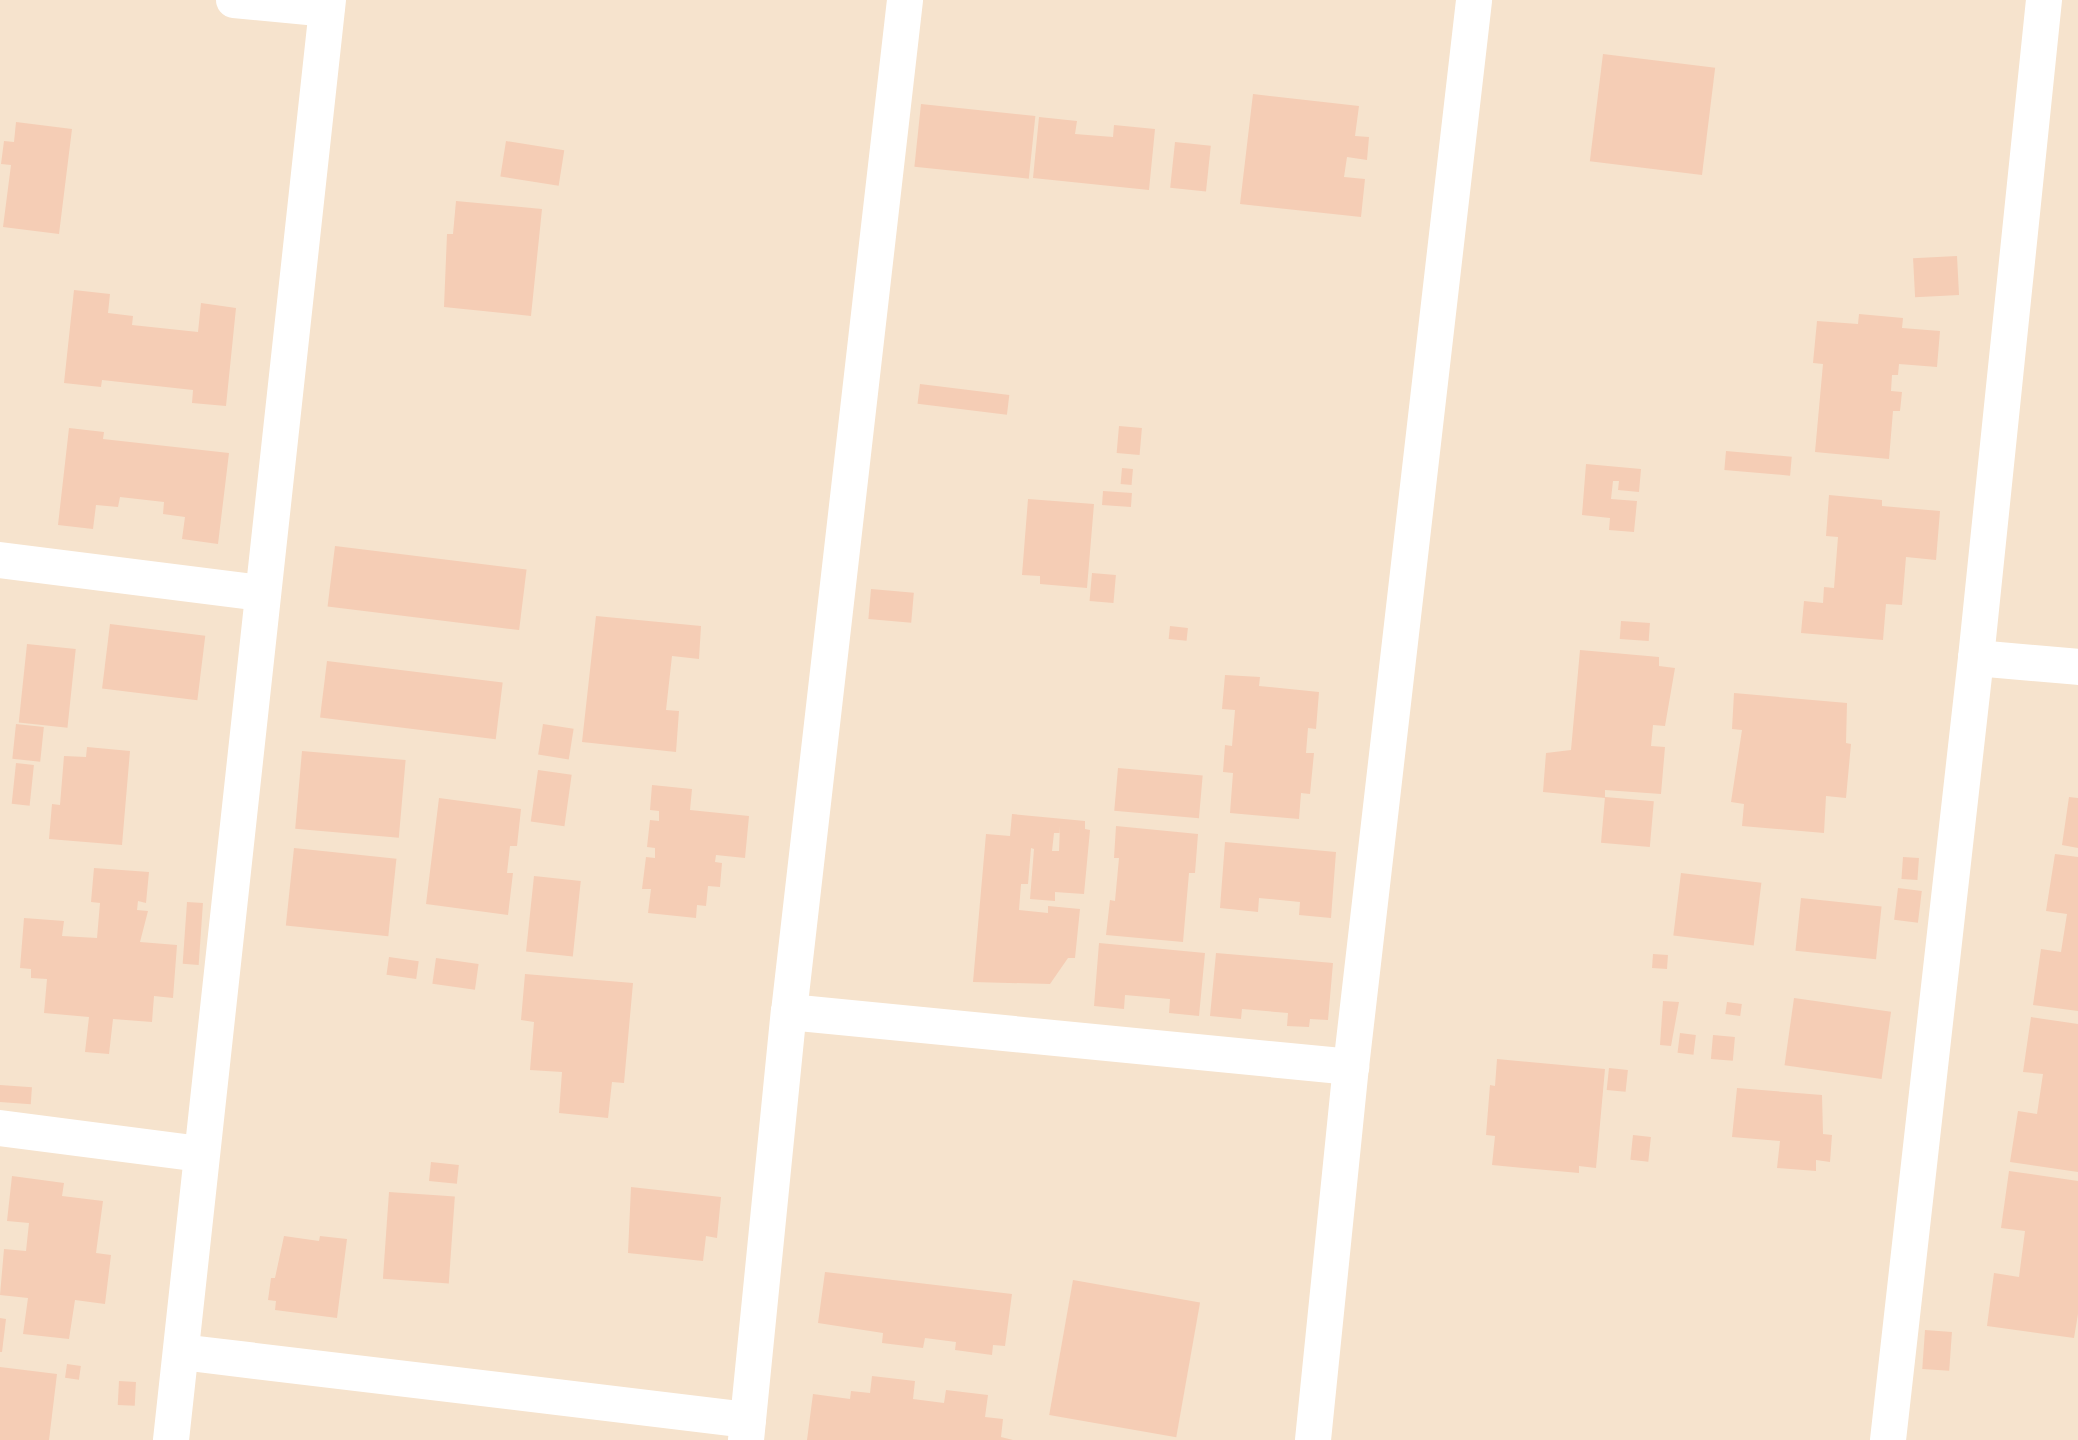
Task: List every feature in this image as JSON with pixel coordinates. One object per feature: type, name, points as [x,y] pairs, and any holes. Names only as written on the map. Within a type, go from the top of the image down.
[{"type":"street","points":[[171,1440],[328,4],[234,0]]},
{"type":"street","points":[[181,1352],[747,1430],[789,1012],[905,0]]},
{"type":"street","points":[[1313,1440],[1351,1067],[1474,0]]},
{"type":"street","points":[[1888,1440],[1976,658],[2044,0]]},
{"type":"street","points":[[0,560],[263,593]]},
{"type":"street","points":[[1976,658],[2078,667]]},
{"type":"street","points":[[789,1012],[1351,1067]]},
{"type":"street","points":[[0,1128],[200,1154]]},
{"type":"shaded area","points":[[0,0],[2078,0],[2078,1440],[0,1440]]},
{"type":"building","points":[[1603,54],[1715,68],[1702,175],[1590,161]]},
{"type":"building","points":[[1253,94],[1359,106],[1355,136],[1369,137],[1367,160],[1347,157],[1344,177],[1365,179],[1361,217],[1240,204]]},
{"type":"building","points":[[921,104],[1035,116],[1029,179],[914,167]]},
{"type":"building","points":[[1039,117],[1077,121],[1075,134],[1113,137],[1114,125],[1155,129],[1149,190],[1033,178]]},
{"type":"building","points":[[16,122],[72,129],[59,234],[3,227],[11,165],[1,164],[4,141],[14,142]]},
{"type":"building","points":[[506,141],[564,150],[559,186],[500,177]]},
{"type":"building","points":[[1175,142],[1211,146],[1206,192],[1170,188]]},
{"type":"building","points":[[456,201],[542,209],[531,316],[444,307],[447,234],[453,234]]},
{"type":"building","points":[[1957,256],[1959,295],[1915,297],[1913,258]]},
{"type":"building","points":[[74,290],[110,294],[108,313],[133,316],[132,325],[198,332],[201,303],[236,308],[226,406],[192,403],[193,390],[102,380],[101,387],[64,383]]},
{"type":"building","points":[[1859,314],[1903,318],[1902,328],[1940,331],[1937,367],[1899,364],[1898,375],[1892,375],[1891,391],[1902,392],[1900,411],[1893,411],[1889,459],[1815,452],[1823,364],[1813,363],[1817,321],[1858,324]]},
{"type":"building","points":[[920,384],[1009,395],[1007,415],[918,404]]},
{"type":"building","points":[[1119,426],[1142,428],[1140,455],[1117,453]]},
{"type":"building","points":[[69,428],[104,432],[103,439],[229,453],[218,544],[182,539],[185,517],[163,514],[164,502],[120,497],[118,507],[96,505],[93,529],[58,525]]},
{"type":"building","points":[[1726,451],[1792,457],[1790,476],[1724,470]]},
{"type":"building","points":[[1586,464],[1641,469],[1639,492],[1618,490],[1619,481],[1613,481],[1611,499],[1637,501],[1634,532],[1609,530],[1610,518],[1582,515]]},
{"type":"building","points":[[1122,468],[1133,469],[1132,485],[1121,484]]},
{"type":"building","points":[[1103,491],[1132,493],[1131,507],[1102,505]]},
{"type":"building","points":[[1829,495],[1882,500],[1882,506],[1940,511],[1936,560],[1906,557],[1902,605],[1886,604],[1883,640],[1801,633],[1804,601],[1823,603],[1824,587],[1834,588],[1838,537],[1826,536]]},
{"type":"building","points":[[1028,499],[1094,504],[1087,588],[1040,584],[1040,576],[1022,575]]},
{"type":"building","points":[[335,546],[527,570],[519,630],[328,607]]},
{"type":"building","points":[[1092,573],[1116,575],[1113,603],[1090,601]]},
{"type":"building","points":[[871,589],[914,593],[911,623],[868,619]]},
{"type":"building","points":[[596,616],[701,626],[699,659],[672,656],[666,710],[679,711],[676,752],[582,742]]},
{"type":"building","points":[[1621,621],[1650,623],[1649,641],[1620,639]]},
{"type":"building","points":[[110,624],[205,636],[197,700],[102,689]]},
{"type":"building","points":[[1170,626],[1188,628],[1187,641],[1169,639]]},
{"type":"building","points":[[27,644],[76,649],[67,728],[19,723]]},
{"type":"building","points":[[1580,650],[1659,657],[1659,666],[1675,668],[1665,726],[1653,725],[1651,746],[1665,747],[1661,794],[1605,790],[1605,798],[1543,792],[1546,753],[1571,750]]},
{"type":"building","points":[[327,661],[503,683],[496,739],[320,718]]},
{"type":"building","points":[[1225,675],[1260,677],[1259,686],[1319,692],[1316,729],[1308,728],[1306,753],[1314,753],[1310,794],[1301,793],[1299,819],[1230,813],[1233,773],[1223,772],[1225,745],[1232,746],[1235,710],[1222,709]]},
{"type":"building","points":[[1734,693],[1847,703],[1846,743],[1851,744],[1846,798],[1826,796],[1824,833],[1742,826],[1744,804],[1731,802],[1742,730],[1732,729]]},
{"type":"building","points":[[16,724],[44,727],[40,762],[12,759]]},
{"type":"building","points":[[543,724],[574,729],[569,759],[538,755]]},
{"type":"building","points":[[87,747],[130,751],[122,845],[49,839],[52,804],[60,805],[64,756],[86,757]]},
{"type":"building","points":[[302,751],[406,760],[399,838],[295,829]]},
{"type":"building","points":[[16,763],[34,765],[30,806],[12,804]]},
{"type":"building","points":[[1118,768],[1203,775],[1199,818],[1114,811]]},
{"type":"building","points":[[538,770],[572,775],[564,826],[531,821]]},
{"type":"building","points":[[652,785],[692,789],[690,810],[749,816],[745,858],[716,855],[715,862],[722,863],[720,887],[708,886],[706,906],[697,905],[696,918],[648,913],[651,889],[642,889],[646,857],[655,858],[655,848],[647,847],[650,820],[659,821],[659,811],[650,810]]},
{"type":"building","points":[[1605,797],[1654,801],[1650,847],[1601,843]]},
{"type":"building","points":[[2069,797],[2078,798],[2078,848],[2062,845]]},
{"type":"building","points":[[439,798],[521,809],[517,846],[510,846],[507,873],[513,873],[508,915],[426,904]]},
{"type":"building","points":[[1012,814],[1085,821],[1085,829],[1090,830],[1084,894],[1055,892],[1055,901],[1030,899],[1034,849],[1031,848],[1028,884],[1021,884],[1019,910],[1048,913],[1048,906],[1080,909],[1075,958],[1068,958],[1050,984],[973,982],[986,834],[1010,836]],"holes":[[[1054,833],[1060,833],[1059,851],[1052,851]]]},
{"type":"building","points":[[1116,826],[1198,834],[1195,873],[1189,873],[1183,942],[1106,935],[1110,900],[1115,901],[1119,858],[1114,858]]},
{"type":"building","points":[[1225,842],[1336,852],[1331,918],[1299,915],[1300,902],[1259,898],[1258,912],[1220,908]]},
{"type":"building","points":[[294,848],[396,859],[388,936],[286,926]]},
{"type":"building","points":[[2055,854],[2078,857],[2078,1011],[2033,1005],[2041,949],[2061,952],[2067,914],[2046,911]]},
{"type":"building","points":[[1903,857],[1919,858],[1917,880],[1901,879]]},
{"type":"building","points":[[94,868],[149,872],[146,903],[138,901],[137,910],[148,911],[140,942],[177,945],[173,998],[154,996],[152,1022],[113,1019],[109,1054],[85,1052],[89,1017],[44,1013],[47,979],[31,978],[31,969],[20,968],[24,918],[64,921],[62,936],[97,938],[100,903],[91,902]]},
{"type":"building","points":[[1681,873],[1761,883],[1754,945],[1673,936]]},
{"type":"building","points":[[534,876],[581,881],[573,956],[526,952]]},
{"type":"building","points":[[1898,888],[1922,891],[1918,923],[1894,920]]},
{"type":"building","points":[[1801,898],[1882,906],[1876,959],[1795,951]]},
{"type":"building","points":[[187,902],[203,903],[199,965],[183,964]]},
{"type":"building","points":[[1099,943],[1205,953],[1199,1016],[1169,1013],[1170,999],[1125,995],[1124,1009],[1094,1006]]},
{"type":"building","points":[[1216,953],[1333,963],[1328,1020],[1310,1019],[1309,1027],[1287,1026],[1288,1013],[1242,1009],[1241,1019],[1210,1016]]},
{"type":"building","points":[[1653,954],[1668,955],[1667,969],[1652,968]]},
{"type":"building","points":[[389,957],[419,961],[416,979],[386,975]]},
{"type":"building","points":[[436,958],[479,964],[475,990],[432,984]]},
{"type":"building","points":[[525,974],[633,983],[624,1083],[612,1082],[608,1118],[559,1113],[562,1072],[530,1070],[534,1022],[521,1020]]},
{"type":"building","points":[[1794,998],[1891,1012],[1882,1079],[1785,1065]]},
{"type":"building","points":[[1663,1001],[1679,1002],[1671,1046],[1660,1045]]},
{"type":"building","points":[[1727,1002],[1742,1004],[1740,1016],[1725,1014]]},
{"type":"building","points":[[2031,1017],[2078,1024],[2078,1172],[2010,1162],[2018,1111],[2037,1114],[2043,1074],[2023,1072]]},
{"type":"building","points":[[1680,1033],[1696,1035],[1693,1055],[1678,1053]]},
{"type":"building","points":[[1713,1035],[1735,1037],[1733,1061],[1711,1059]]},
{"type":"building","points":[[1497,1059],[1605,1069],[1596,1168],[1579,1166],[1579,1173],[1492,1165],[1495,1136],[1486,1135],[1490,1085],[1495,1086]]},
{"type":"building","points":[[1609,1068],[1628,1070],[1626,1092],[1607,1090]]},
{"type":"building","points":[[0,1085],[32,1087],[31,1104],[0,1102]]},
{"type":"building","points":[[1737,1088],[1822,1095],[1823,1134],[1832,1135],[1830,1162],[1816,1160],[1816,1171],[1777,1168],[1780,1141],[1732,1137]]},
{"type":"building","points":[[1633,1135],[1651,1137],[1648,1162],[1630,1160]]},
{"type":"building","points":[[431,1162],[459,1165],[457,1184],[429,1181]]},
{"type":"building","points":[[2009,1171],[2078,1181],[2078,1314],[2074,1338],[1987,1326],[1994,1273],[2019,1277],[2025,1231],[2001,1228]]},
{"type":"building","points":[[12,1176],[64,1183],[62,1196],[103,1201],[96,1253],[111,1255],[105,1304],[75,1300],[69,1339],[23,1334],[28,1298],[0,1295],[4,1249],[26,1251],[29,1223],[7,1221]]},
{"type":"building","points":[[631,1187],[721,1197],[717,1238],[706,1236],[703,1261],[628,1253]]},
{"type":"building","points":[[389,1192],[455,1197],[449,1283],[383,1279]]},
{"type":"building","points":[[284,1236],[319,1241],[320,1236],[347,1239],[337,1318],[275,1310],[276,1301],[268,1300],[271,1278],[275,1278]]},
{"type":"building","points":[[825,1272],[1012,1294],[1005,1346],[993,1345],[992,1355],[955,1350],[956,1342],[925,1338],[923,1348],[882,1343],[883,1333],[818,1323]]},
{"type":"building","points":[[1073,1280],[1200,1302],[1176,1437],[1049,1415]]},
{"type":"building","points":[[0,1318],[6,1319],[2,1352],[0,1352]]},
{"type":"building","points":[[1925,1330],[1952,1332],[1949,1371],[1922,1369]]},
{"type":"building","points":[[67,1364],[81,1366],[79,1380],[65,1378]]},
{"type":"building","points":[[0,1367],[57,1374],[49,1440],[0,1440]]},
{"type":"building","points":[[872,1376],[915,1381],[913,1399],[944,1403],[946,1390],[988,1395],[985,1417],[1003,1419],[1001,1437],[1013,1440],[807,1440],[813,1394],[850,1399],[851,1391],[870,1393]]},
{"type":"building","points":[[119,1381],[136,1382],[135,1406],[118,1405]]}]
